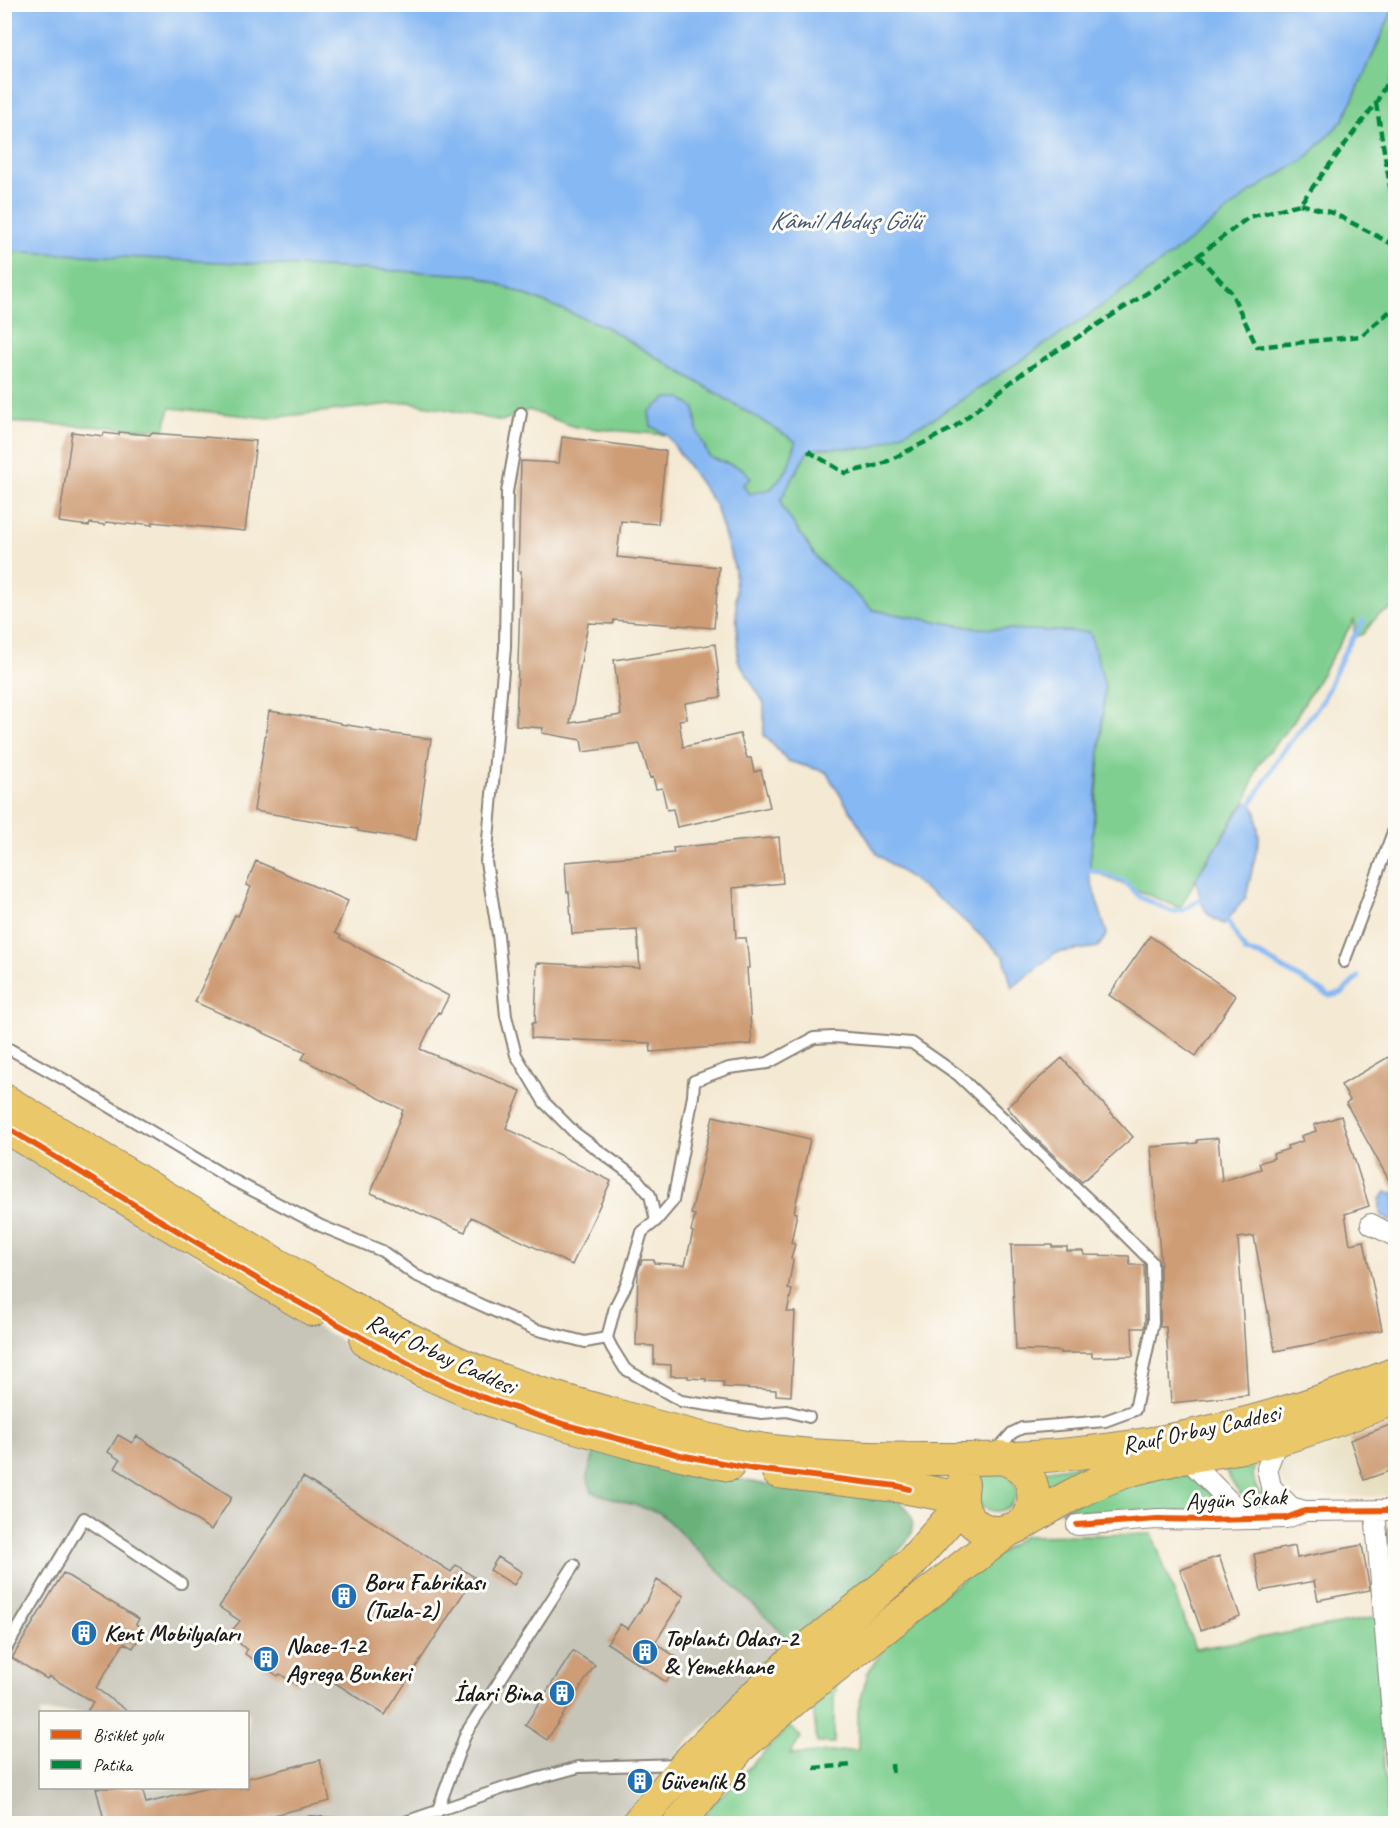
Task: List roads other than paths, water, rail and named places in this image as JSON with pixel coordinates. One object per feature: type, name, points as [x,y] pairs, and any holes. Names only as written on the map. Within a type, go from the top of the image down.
[{"type":"main road","name":"Rauf Orbay Caddesi","points":[[4,1100],[306,1282],[403,1336],[497,1379],[532,1391],[595,1410],[735,1445],[772,1450],[901,1459],[1033,1457],[1113,1448],[1188,1436],[1241,1424],[1309,1405],[1395,1373]]},
{"type":"main road","name":"Rauf Orbay Caddesi","points":[[4,1126],[284,1294],[422,1371],[479,1396],[566,1425],[680,1455],[754,1468],[897,1486],[962,1501]]},
{"type":"main road","name":"Rauf Orbay Caddesi","points":[[678,1824],[740,1748],[798,1696],[1016,1527],[1056,1503],[1122,1473],[1186,1456],[1278,1439],[1395,1398]]},
{"type":"main road","points":[[993,1458],[1021,1468],[1033,1488],[1034,1501],[1030,1513],[1016,1527],[999,1533],[976,1526],[967,1516],[962,1501],[964,1482],[970,1473],[993,1458]]},
{"type":"main road","points":[[909,1489],[924,1507],[928,1521],[916,1557]]},
{"type":"main road","points":[[637,1824],[686,1764],[792,1661],[873,1596],[916,1557],[962,1501]]},
{"type":"street","points":[[1371,1224],[1395,1237]]},
{"type":"street","points":[[1278,1439],[1266,1468],[1271,1487],[1291,1507],[1305,1511]]},
{"type":"street","points":[[1186,1456],[1238,1509],[1257,1519]]},
{"type":"street","name":"Aygün Sokak","points":[[1077,1525],[1157,1519],[1286,1518],[1305,1511],[1395,1510]]},
{"type":"street","points":[[1376,1511],[1395,1761]]},
{"type":"lane","points":[[521,413],[507,492],[505,648],[486,862],[498,935],[506,1016],[516,1055],[544,1102],[575,1133],[636,1178],[650,1195],[656,1221]]},
{"type":"lane","points":[[1344,962],[1395,824]]},
{"type":"lane","points":[[809,1417],[787,1411],[762,1413],[681,1401],[625,1368],[607,1338],[615,1307],[627,1283],[642,1232],[656,1221],[673,1201],[694,1081],[729,1068],[768,1063],[814,1038],[834,1037],[912,1043],[958,1075],[1152,1262],[1152,1322],[1135,1410],[1105,1421],[1022,1428],[996,1449],[993,1458]]},
{"type":"lane","points":[[4,1046],[227,1177],[321,1226],[382,1251],[415,1275],[534,1329],[585,1342],[607,1338]]},
{"type":"lane","points":[[4,1652],[84,1518],[181,1583]]},
{"type":"lane","points":[[437,1812],[466,1733],[574,1565]]},
{"type":"lane","points":[[399,1824],[507,1787],[579,1767],[686,1764]]},
{"type":"lane","points":[[303,1824],[311,1822],[339,1824]]},
{"type":"water","name":"Kâmil Abduş Gölü","points":[[4,5],[1395,5],[1344,119],[1305,159],[1252,191],[1187,243],[1092,313],[934,418],[872,448],[823,448],[808,451],[781,499],[782,507],[818,560],[873,610],[973,628],[1090,632],[1105,686],[1089,875],[1107,934],[1098,947],[1055,953],[1012,988],[1004,957],[947,905],[877,854],[826,772],[788,761],[764,735],[764,703],[738,660],[735,570],[716,506],[667,435],[651,426],[649,412],[667,398],[681,398],[695,409],[697,430],[709,457],[743,469],[751,478],[743,485],[749,494],[771,489],[787,470],[796,443],[794,440],[606,327],[476,275],[5,251]]},
{"type":"water","points":[[1246,802],[1251,804],[1256,811],[1259,839],[1246,897],[1224,924],[1206,912],[1196,879]]},
{"type":"water","points":[[1386,1192],[1395,1193],[1395,1221],[1389,1221],[1380,1213],[1380,1199]]},
{"type":"waterway","points":[[1251,804],[1281,754],[1322,702],[1345,651],[1364,620]]},
{"type":"waterway","points":[[1089,870],[1125,882],[1140,897],[1173,912],[1183,910],[1201,899]]},
{"type":"waterway","points":[[1227,920],[1246,952],[1260,955],[1330,996],[1342,993],[1358,977]]},
{"type":"place","name":"Boru Fabrikası (Tuzla-2)","points":[[344,1596]]},
{"type":"place","name":"Kent Mobilyaları","points":[[84,1633]]},
{"type":"place","name":"Toplantı Odası-2 & Yemekhane","points":[[645,1652]]},
{"type":"place","name":"Nace-1-2 Agrega Bunkeri","points":[[266,1659]]},
{"type":"place","name":"İdari Bina","points":[[562,1693]]},
{"type":"place","name":"Güvenlik B","points":[[640,1781]]}]
